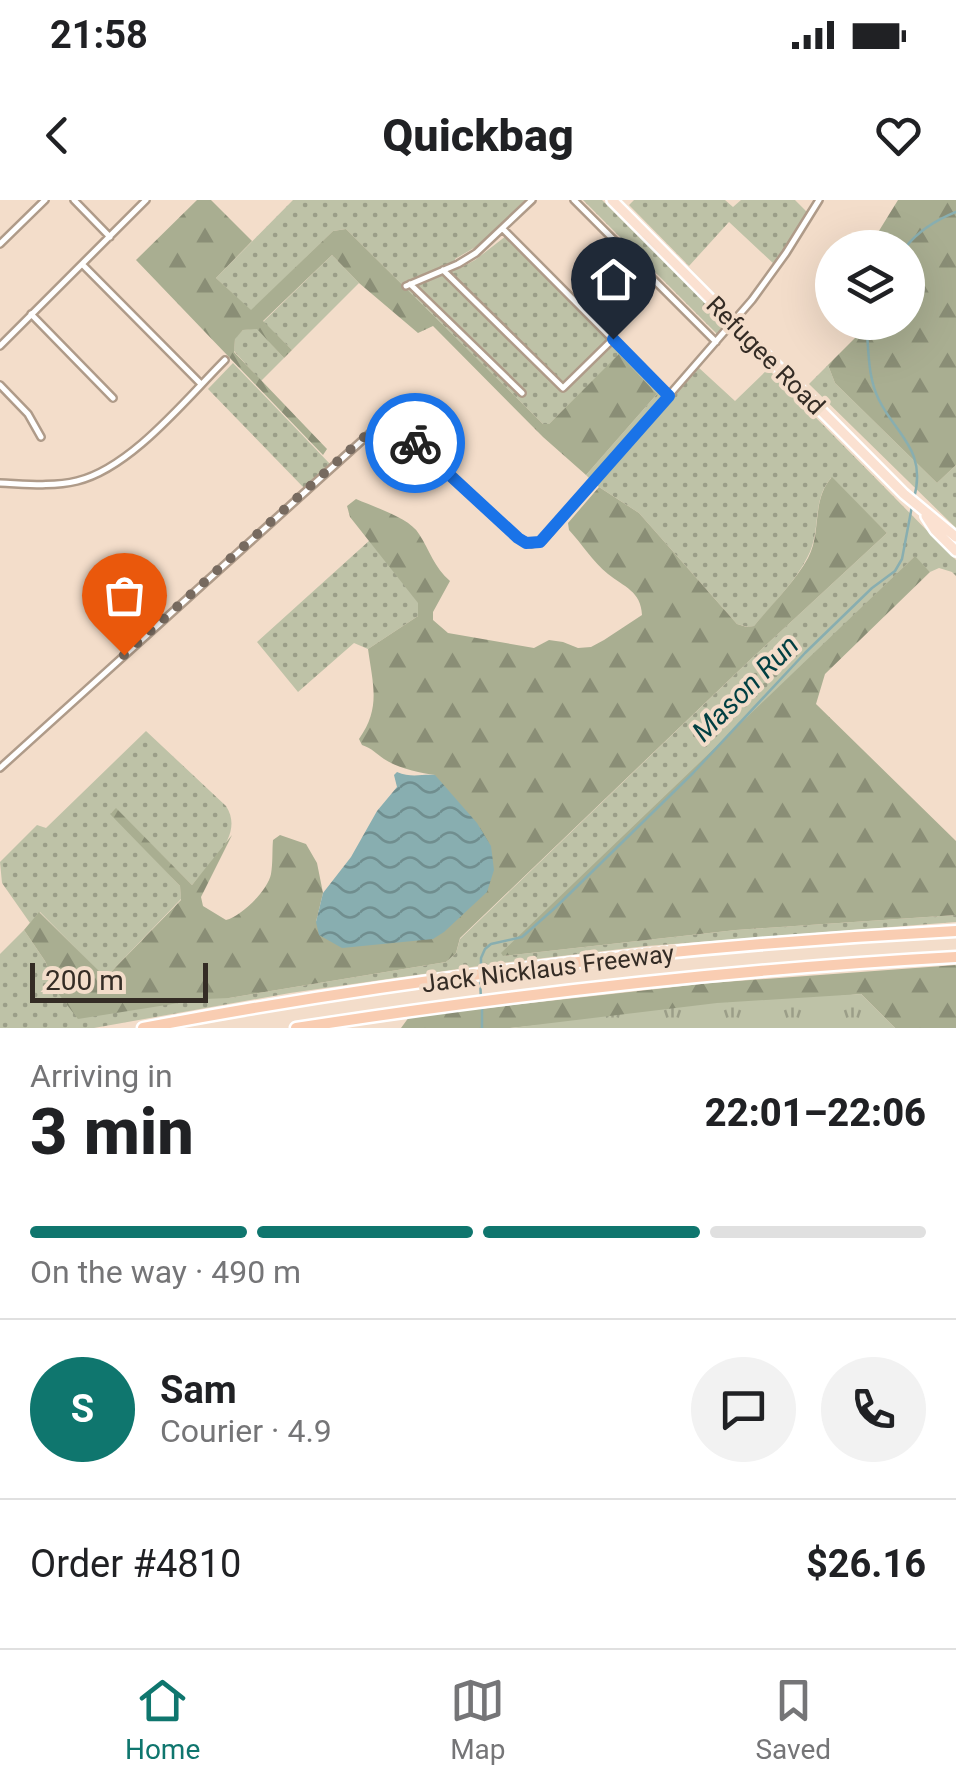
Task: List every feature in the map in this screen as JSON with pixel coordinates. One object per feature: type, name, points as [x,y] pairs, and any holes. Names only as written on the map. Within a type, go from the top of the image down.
[{"type":"highway","name":"Jack Nicklaus Freeway","points":[[143,1028],[494,973],[680,952],[956,932]]},
{"type":"highway","name":"Jack Nicklaus Freeway","points":[[296,1028],[663,979],[956,957]]},
{"type":"main road","name":"Refugee Road","points":[[612,200],[916,505],[956,551]]},
{"type":"main road","name":"Refugee Road","points":[[916,505],[956,537]]},
{"type":"street","points":[[0,244],[45,200]]},
{"type":"street","points":[[74,200],[110,237]]},
{"type":"street","points":[[0,346],[146,200]]},
{"type":"street","points":[[522,393],[408,285],[476,253],[532,200]]},
{"type":"street","points":[[574,200],[716,342]]},
{"type":"street","points":[[0,768],[375,428],[385,424],[397,428],[518,538],[536,544],[546,538],[733,322],[786,253],[819,200]]},
{"type":"street","points":[[503,229],[669,396]]},
{"type":"street","points":[[82,264],[201,384]]},
{"type":"street","points":[[443,270],[563,388],[613,339]]},
{"type":"street","points":[[32,314],[112,398]]},
{"type":"street","points":[[0,483],[49,485],[94,476],[128,456],[225,360]]},
{"type":"street","points":[[0,385],[28,414],[42,437]]},
{"type":"green space","points":[[197,200],[211,200],[252,241],[216,278],[251,310],[333,231],[346,229],[543,424],[549,424],[619,354],[657,394],[586,475],[433,326],[418,333],[332,255],[263,321],[292,350],[284,358],[257,329],[243,330],[235,339],[234,352],[327,449],[323,455],[136,260]]},
{"type":"green space","points":[[293,200],[525,200],[479,245],[455,259],[458,269],[506,236],[663,398],[592,481],[586,475],[657,394],[619,355],[549,424],[543,424],[346,229],[333,231],[251,311],[216,278]]},
{"type":"green space","points":[[583,200],[602,200],[721,318],[724,326],[718,335]]},
{"type":"green space","points":[[634,200],[725,200],[733,207],[741,200],[795,200],[807,212],[774,264],[729,222],[689,266],[629,205]]},
{"type":"green space","points":[[898,200],[956,200],[956,465],[937,483],[835,383],[828,365],[853,340],[925,340],[925,230],[879,230]]},
{"type":"green space","points":[[332,255],[359,283],[292,350],[263,322]]},
{"type":"green space","points":[[257,328],[284,358],[261,381],[234,351],[235,338],[243,330]]},
{"type":"green space","points":[[233,363],[330,464],[304,488],[208,389]]},
{"type":"green space","points":[[828,365],[835,383],[937,483],[956,465],[956,528],[809,384]]},
{"type":"green space","points":[[698,367],[735,401],[768,369],[956,560],[956,576],[939,568],[930,572],[914,557],[503,956],[736,930],[956,915],[956,922],[647,946],[493,964],[290,993],[94,1028],[0,1028],[0,954],[24,930],[45,961],[57,992],[229,998],[446,962],[456,953],[460,939],[887,533],[831,478],[821,497],[812,548],[802,567],[754,626],[737,624],[639,513],[596,485]]},
{"type":"green space","points":[[832,477],[887,533],[460,938],[456,953],[446,962],[78,1019],[57,992],[45,961],[24,930],[39,912],[103,975],[109,974],[181,900],[180,886],[110,814],[116,808],[192,885],[232,835],[201,897],[203,906],[226,920],[246,908],[265,887],[271,874],[273,840],[280,835],[306,844],[317,863],[323,893],[316,922],[435,775],[389,762],[359,739],[373,706],[368,649],[418,616],[418,603],[350,517],[347,506],[356,499],[400,518],[419,534],[450,581],[433,612],[433,620],[448,633],[534,648],[549,640],[578,648],[591,647],[642,615],[639,600],[631,590],[603,569],[569,530],[568,523],[599,487],[639,513],[737,624],[747,627],[754,626],[808,558],[821,496]]},
{"type":"green space","points":[[370,540],[418,602],[418,616],[368,649],[354,643],[298,692],[257,642]]},
{"type":"green space","points":[[915,556],[930,572],[825,674],[816,704],[956,841],[956,915],[736,930],[503,956],[501,953]]},
{"type":"green space","points":[[146,731],[226,806],[231,827],[223,848],[192,885],[116,809],[111,813],[180,886],[181,899],[109,974],[102,975],[40,912],[30,923],[2,883],[0,862],[37,825],[46,828]]},
{"type":"green space","points":[[956,965],[956,1028],[895,1028],[861,994],[510,1028],[401,1028],[409,1017],[433,1014],[710,983]]},
{"type":"green space","points":[[861,994],[895,1028],[510,1028],[717,1003]]},
{"type":"water","points":[[397,772],[435,775],[477,823],[491,846],[494,870],[487,892],[433,939],[342,948],[319,935],[316,922],[323,893],[397,787]]},
{"type":"waterway","name":"Mason Run","points":[[923,230],[956,212]]},
{"type":"waterway","name":"Mason Run","points":[[867,340],[875,391],[908,445],[917,468],[914,498]]},
{"type":"waterway","name":"Mason Run","points":[[481,970],[485,949],[522,937],[556,907],[693,773],[805,653],[895,571],[902,559],[912,506]]},
{"type":"waterway","name":"Mason Run","points":[[480,978],[481,1000]]},
{"type":"waterway","name":"Mason Run","points":[[482,1007],[482,1028]]},
{"type":"way so far","points":[[124,655],[372,430],[385,424],[394,426],[415,443]]},
{"type":"route","points":[[415,443],[518,538],[526,543],[540,542],[669,396],[613,339]]}]
